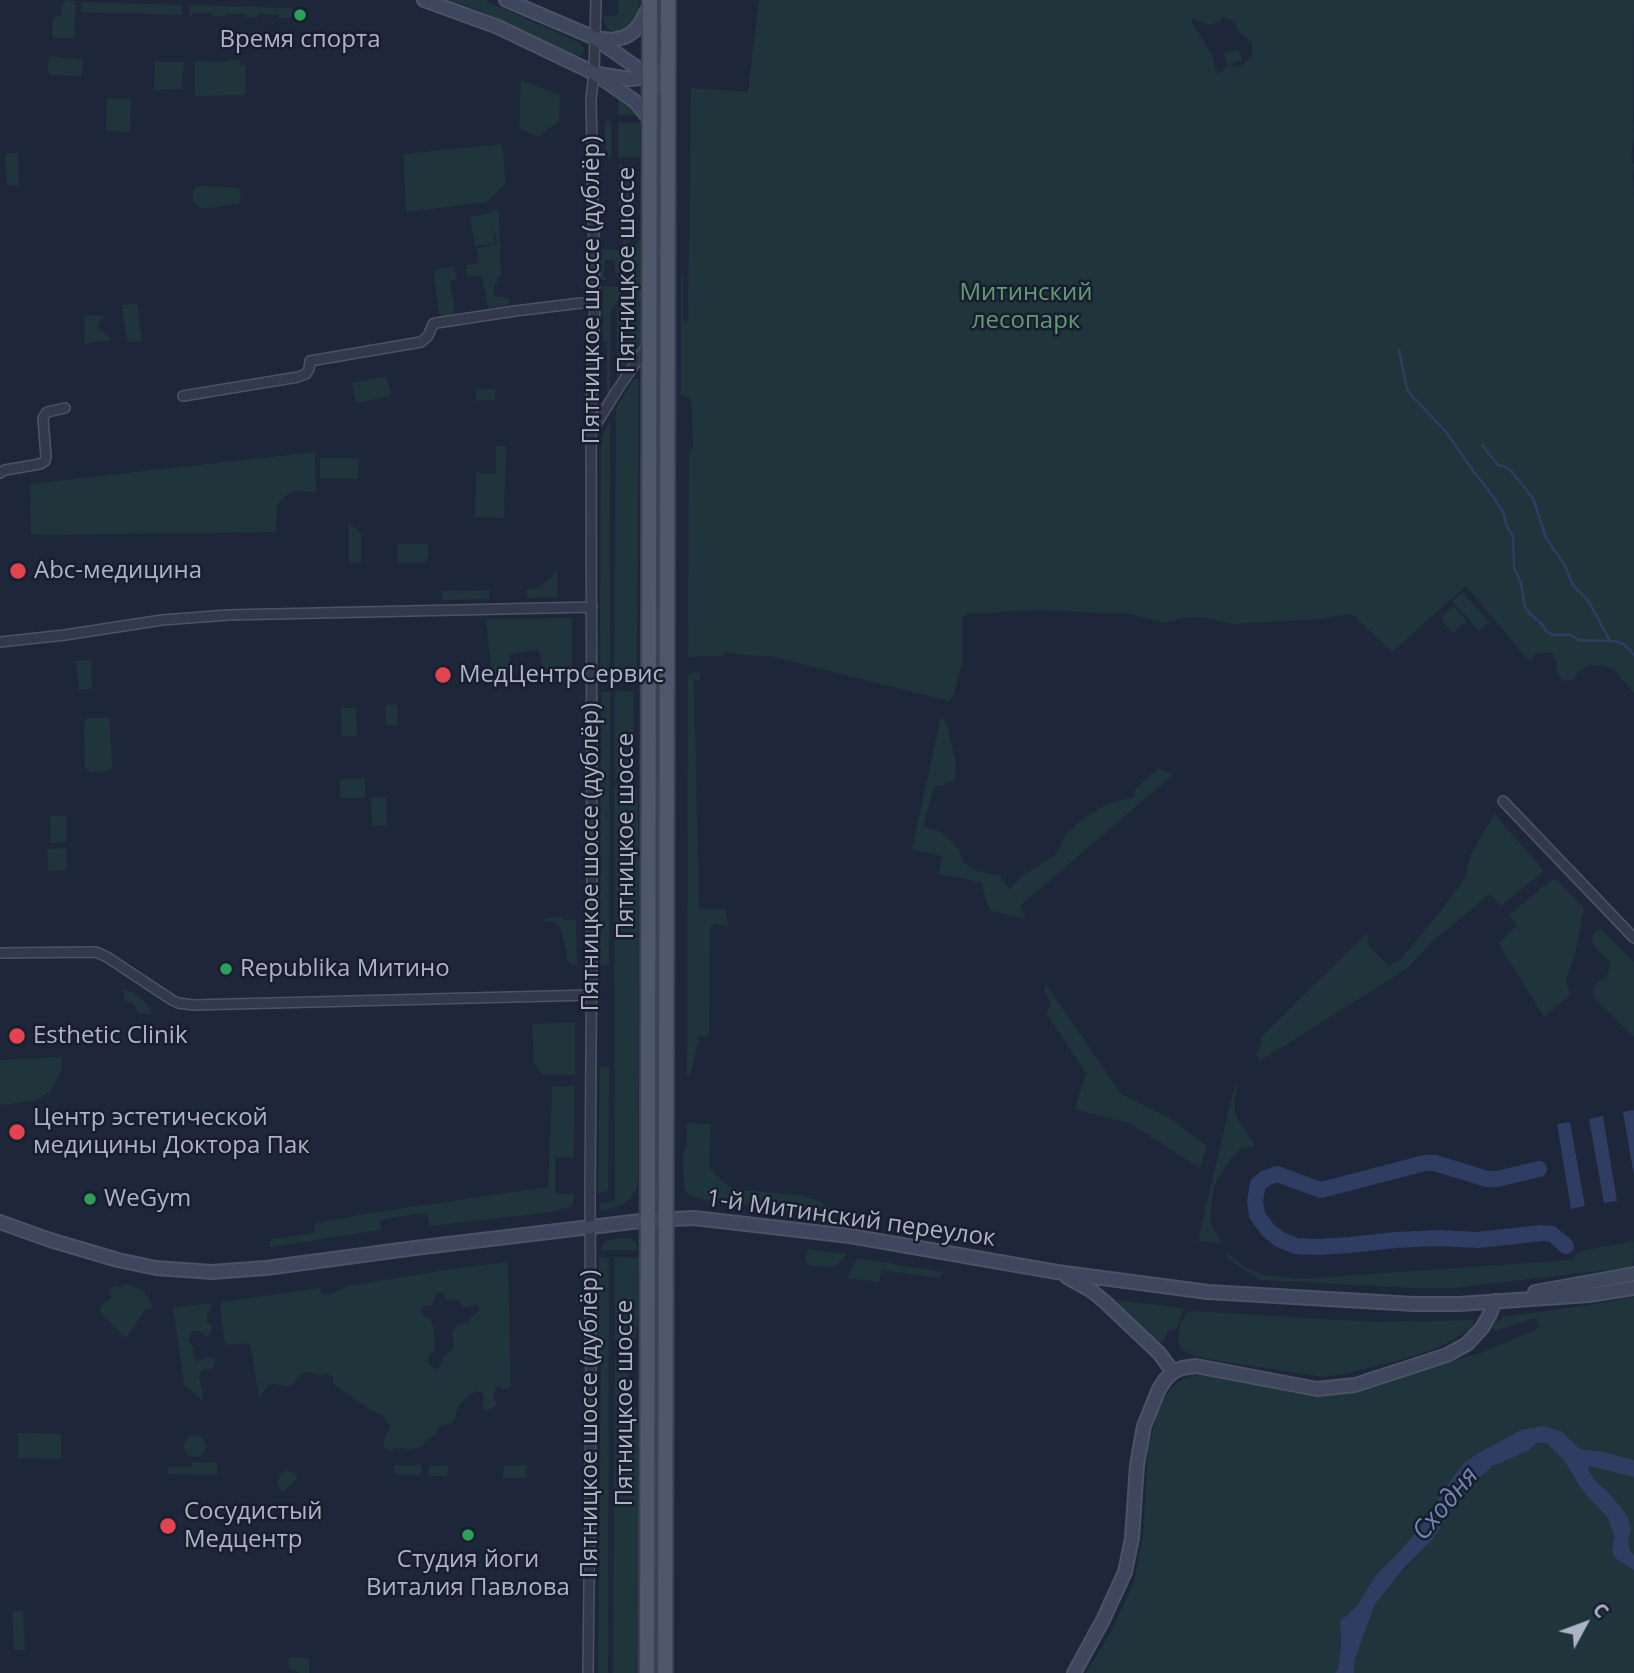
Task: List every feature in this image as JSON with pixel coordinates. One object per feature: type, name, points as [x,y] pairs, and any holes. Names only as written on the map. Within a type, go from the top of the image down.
[{"type":"main road","points":[[424,0],[498,27],[594,73],[636,102],[649,119]]},
{"type":"main road","points":[[506,0],[595,38],[650,77],[668,98]]},
{"type":"main road","name":"Пятницкое шоссе","points":[[664,1673],[668,0]]},
{"type":"main road","points":[[595,38],[612,40],[633,32],[650,3]]},
{"type":"main road","name":"Пятницкое шоссе","points":[[647,1673],[650,3]]},
{"type":"main road","points":[[594,73],[630,79],[650,77],[668,61]]},
{"type":"main road","name":"1-й Митинский переулок","points":[[0,1222],[125,1262],[156,1268],[212,1272],[266,1268],[649,1220],[694,1218],[850,1236],[1057,1272],[1208,1292],[1415,1304],[1494,1301]]},
{"type":"main road","points":[[1057,1272],[1105,1302],[1159,1353],[1173,1372]]},
{"type":"main road","points":[[1494,1301],[1634,1274]]},
{"type":"main road","points":[[1494,1301],[1589,1295],[1634,1288]]},
{"type":"main road","points":[[1074,1673],[1125,1572],[1132,1538],[1137,1465],[1144,1426],[1159,1389],[1173,1372],[1196,1366],[1317,1389],[1355,1385],[1447,1355],[1467,1344],[1482,1328],[1494,1301]]},
{"type":"street","name":"Пятницкое шоссе (дублёр)","points":[[588,1673],[591,1474],[594,303],[591,99],[596,0]]},
{"type":"street","points":[[183,396],[298,377],[306,374],[310,361],[421,341],[428,337],[433,324],[436,323],[514,311],[594,303]]},
{"type":"street","points":[[592,432],[650,341]]},
{"type":"street","points":[[0,473],[45,461],[43,418],[47,412],[65,408]]},
{"type":"street","points":[[0,642],[155,621],[228,615],[592,607]]},
{"type":"street","points":[[1503,801],[1634,938]]},
{"type":"street","points":[[0,953],[96,952],[172,1000],[194,1005],[591,995]]},
{"type":"green space","points":[[68,0],[76,1],[74,38],[54,38],[53,17],[61,16],[62,4]]},
{"type":"green space","points":[[449,0],[484,0],[580,43],[584,48],[583,53],[576,56],[478,10]]},
{"type":"green space","points":[[618,0],[639,0],[638,21],[622,33],[607,28],[603,16],[618,15]]},
{"type":"green space","name":"Митинский лесопарк","points":[[759,0],[1634,0],[1634,134],[1631,158],[1634,164],[1634,693],[1610,668],[1589,666],[1579,671],[1573,680],[1562,681],[1551,652],[1536,654],[1530,662],[1466,586],[1392,652],[1354,616],[1346,614],[1322,619],[1232,624],[1206,618],[1187,617],[1165,623],[1128,614],[1038,610],[967,614],[962,617],[962,664],[953,696],[948,701],[769,656],[725,652],[724,656],[688,657],[689,451],[693,448],[691,399],[681,395],[681,275],[683,321],[688,321],[691,88],[748,92]],"holes":[[[1223,16],[1235,22],[1236,29],[1252,43],[1252,56],[1242,66],[1229,64],[1219,74],[1215,69],[1213,56],[1191,21],[1193,18],[1213,24],[1220,22]]]},
{"type":"green space","points":[[82,2],[181,5],[183,15],[81,12]]},
{"type":"green space","points":[[190,5],[293,8],[294,12],[291,18],[259,14],[258,17],[245,17],[244,14],[212,16],[212,13],[193,13],[189,16]]},
{"type":"green space","points":[[1239,49],[1242,60],[1227,64],[1224,54]]},
{"type":"green space","points":[[49,56],[83,60],[82,76],[51,75],[48,71]]},
{"type":"green space","points":[[239,60],[241,65],[246,66],[245,95],[195,96],[195,61]]},
{"type":"green space","points":[[155,62],[184,62],[182,89],[154,90]]},
{"type":"green space","points":[[521,80],[560,95],[559,121],[538,137],[519,128]]},
{"type":"green space","points":[[107,98],[131,99],[130,132],[106,131]]},
{"type":"green space","points":[[618,99],[627,101],[639,115],[618,115]]},
{"type":"green space","points":[[605,121],[611,121],[611,158],[605,158]]},
{"type":"green space","points":[[618,122],[640,123],[640,157],[618,158]]},
{"type":"green space","points":[[502,144],[506,183],[487,202],[406,212],[403,154]]},
{"type":"green space","points":[[18,153],[19,185],[7,185],[5,154]]},
{"type":"green space","points":[[619,165],[634,165],[635,229],[634,236],[627,244],[624,244],[619,235]]},
{"type":"green space","points":[[195,187],[239,188],[240,202],[201,209],[193,202],[193,192]]},
{"type":"green space","points":[[496,210],[499,212],[501,277],[497,277],[497,284],[494,284],[494,296],[508,298],[510,302],[508,305],[488,308],[482,276],[467,277],[466,265],[479,263],[477,248],[497,244],[492,222],[495,243],[475,246],[470,217]]},
{"type":"green space","points":[[642,240],[642,346],[617,381],[617,311],[628,295],[630,251]]},
{"type":"green space","points":[[601,249],[615,249],[621,253],[623,273],[615,273],[615,260],[605,260],[606,280],[600,280]]},
{"type":"green space","points":[[454,266],[457,279],[450,281],[454,314],[446,316],[439,314],[434,274],[436,270]]},
{"type":"green space","points":[[603,286],[623,287],[610,317],[610,393],[607,393],[607,342],[603,341]]},
{"type":"green space","points":[[137,303],[142,341],[127,342],[122,305]]},
{"type":"green space","points":[[105,315],[97,326],[112,340],[84,344],[85,316]]},
{"type":"green space","points":[[387,376],[391,396],[356,403],[352,383]]},
{"type":"green space","points":[[635,379],[639,379],[637,683],[614,684],[616,408]]},
{"type":"green space","points":[[476,389],[495,389],[495,400],[476,401]]},
{"type":"green space","points":[[610,420],[610,676],[600,677],[601,439]]},
{"type":"green space","points":[[496,446],[506,446],[504,518],[475,517],[476,473],[496,473]]},
{"type":"green space","points":[[315,452],[316,492],[296,491],[286,495],[277,505],[276,532],[31,535],[30,484]]},
{"type":"green space","points":[[320,458],[359,458],[358,479],[320,479]]},
{"type":"green space","points":[[349,523],[361,533],[361,563],[349,562]]},
{"type":"green space","points":[[398,544],[428,544],[428,558],[423,563],[398,563]]},
{"type":"green space","points":[[557,571],[558,597],[527,598],[526,590],[538,588]]},
{"type":"green space","points":[[489,590],[489,599],[442,600],[442,591]]},
{"type":"green space","points":[[1463,592],[1489,622],[1479,631],[1452,601]]},
{"type":"green space","points":[[1454,606],[1467,621],[1453,633],[1440,618]]},
{"type":"green space","points":[[572,618],[572,673],[543,672],[539,650],[509,654],[515,672],[492,676],[486,619]]},
{"type":"green space","points":[[91,660],[92,689],[79,690],[76,661]]},
{"type":"green space","points":[[700,673],[700,680],[694,680],[699,909],[726,909],[728,926],[714,924],[710,927],[709,1033],[699,1036],[692,1069],[690,1074],[687,1074],[688,675]]},
{"type":"green space","points":[[610,691],[609,963],[600,968],[601,692]]},
{"type":"green space","points":[[617,691],[634,694],[633,760],[615,780],[615,693]]},
{"type":"green space","points":[[397,704],[398,725],[386,725],[385,705]]},
{"type":"green space","points":[[341,708],[356,708],[357,736],[342,736]]},
{"type":"green space","points":[[941,717],[947,725],[956,764],[955,781],[934,787],[923,826],[942,833],[958,848],[963,862],[974,870],[1000,876],[1010,890],[1019,878],[1056,854],[1066,834],[1087,816],[1107,804],[1134,797],[1136,788],[1158,769],[1174,774],[1020,906],[1026,919],[989,910],[981,882],[939,874],[942,856],[912,849]]},
{"type":"green space","points":[[88,718],[108,718],[110,722],[110,771],[90,772],[85,768],[84,723]]},
{"type":"green space","points":[[631,772],[637,788],[639,860],[638,1179],[637,1188],[629,1200],[606,1210],[598,1204],[615,1201],[614,786]]},
{"type":"green space","points":[[365,778],[365,798],[340,798],[340,779]]},
{"type":"green space","points":[[386,797],[387,825],[372,826],[371,798]]},
{"type":"green space","points":[[1495,814],[1544,871],[1501,906],[1490,894],[1433,941],[1408,968],[1260,1061],[1256,1055],[1262,1042],[1260,1038],[1367,933],[1369,946],[1389,966],[1401,959],[1465,878],[1471,854]]},
{"type":"green space","points":[[66,815],[66,842],[51,843],[50,816]]},
{"type":"green space","points":[[66,848],[67,870],[48,871],[47,849]]},
{"type":"green space","points":[[1555,878],[1584,908],[1575,956],[1566,979],[1570,995],[1544,1017],[1498,943],[1517,926],[1509,915]]},
{"type":"green space","points":[[563,917],[563,920],[576,920],[577,966],[567,960],[560,928],[554,921],[544,921]]},
{"type":"green space","points":[[1601,929],[1634,962],[1634,1037],[1593,997],[1593,988],[1598,981],[1606,979],[1610,962],[1596,949],[1592,941],[1594,933]]},
{"type":"green space","points":[[1045,983],[1121,1094],[1171,1119],[1207,1146],[1200,1168],[1129,1123],[1075,1109],[1086,1073],[1046,1013],[1051,1003],[1044,989]]},
{"type":"green space","points":[[123,989],[139,996],[152,1014],[139,1014],[134,1005],[124,1001]]},
{"type":"green space","points":[[575,1022],[575,1075],[542,1074],[534,1063],[532,1024]]},
{"type":"green space","points":[[62,1057],[61,1070],[52,1090],[35,1101],[0,1105],[0,1060]]},
{"type":"green space","points":[[600,1066],[609,1068],[608,1191],[598,1193]]},
{"type":"green space","points":[[1239,1082],[1234,1099],[1236,1116],[1255,1146],[1241,1149],[1217,1179],[1210,1222],[1221,1243],[1198,1241],[1233,1092]]},
{"type":"green space","points":[[575,1086],[574,1157],[555,1157],[555,1191],[557,1194],[575,1194],[573,1204],[569,1207],[553,1212],[429,1226],[427,1213],[402,1216],[380,1220],[381,1230],[270,1247],[269,1242],[274,1239],[315,1233],[314,1224],[370,1213],[548,1187],[552,1087]]},
{"type":"green space","points":[[687,1123],[711,1124],[709,1166],[726,1185],[744,1190],[800,1195],[819,1201],[831,1209],[874,1215],[874,1220],[693,1197],[684,1190],[683,1158]]},
{"type":"green space","points":[[625,1238],[635,1242],[639,1250],[600,1250],[605,1241]]},
{"type":"green space","points":[[1634,1241],[1633,1267],[1453,1288],[1260,1280],[1229,1260],[1225,1251],[1242,1265],[1264,1275],[1300,1279],[1570,1260],[1581,1251]]},
{"type":"green space","points":[[807,1249],[847,1254],[836,1266],[815,1266],[806,1261]]},
{"type":"green space","points":[[599,1256],[609,1258],[608,1673],[598,1673],[601,1360],[598,1360]]},
{"type":"green space","points":[[614,1257],[639,1258],[638,1324],[636,1336],[632,1341],[615,1340]]},
{"type":"green space","points":[[857,1258],[943,1272],[938,1278],[882,1270],[879,1282],[847,1278]]},
{"type":"green space","points":[[508,1262],[511,1387],[504,1389],[497,1386],[494,1399],[497,1405],[484,1411],[482,1392],[475,1391],[459,1405],[452,1423],[439,1426],[437,1432],[426,1440],[423,1446],[390,1451],[384,1447],[390,1427],[386,1420],[333,1384],[333,1377],[327,1373],[320,1375],[306,1372],[291,1386],[270,1384],[259,1397],[250,1343],[227,1345],[224,1340],[220,1305],[222,1302],[320,1288],[322,1294],[329,1295],[347,1286]],"holes":[[[437,1293],[444,1293],[445,1299],[459,1300],[462,1307],[476,1304],[480,1309],[470,1317],[468,1323],[454,1328],[454,1348],[443,1357],[437,1370],[427,1360],[435,1348],[433,1325],[430,1319],[423,1316],[421,1310],[425,1305],[432,1305]]]},
{"type":"green space","points":[[127,1283],[143,1290],[152,1308],[144,1311],[126,1339],[100,1312],[100,1306],[111,1298],[110,1290]]},
{"type":"green space","points":[[1634,1297],[1634,1460],[1580,1449],[1561,1431],[1544,1426],[1521,1430],[1482,1451],[1448,1484],[1420,1528],[1375,1576],[1357,1606],[1340,1621],[1341,1646],[1335,1673],[1086,1673],[1112,1630],[1134,1581],[1143,1535],[1148,1449],[1158,1410],[1166,1395],[1183,1379],[1213,1375],[1321,1396],[1348,1392],[1480,1353],[1539,1328],[1536,1318],[1495,1331],[1492,1327],[1503,1317]]},
{"type":"green space","points":[[1115,1300],[1184,1308],[1177,1328],[1169,1330],[1163,1341],[1157,1342]]},
{"type":"green space","points":[[210,1303],[212,1307],[207,1314],[207,1321],[212,1327],[211,1334],[206,1337],[195,1330],[190,1334],[189,1341],[193,1347],[195,1361],[215,1358],[215,1366],[202,1370],[199,1376],[203,1401],[184,1385],[173,1308]]},
{"type":"green space","points":[[1192,1311],[1375,1322],[1475,1320],[1470,1329],[1435,1349],[1345,1374],[1322,1377],[1220,1361],[1195,1356],[1182,1350],[1178,1344],[1180,1323],[1186,1314]]},
{"type":"green space","points":[[615,1358],[629,1367],[627,1404],[635,1405],[638,1428],[638,1673],[613,1673]]},
{"type":"green space","points":[[18,1433],[61,1434],[61,1459],[18,1458]]},
{"type":"green space","points":[[195,1435],[203,1438],[206,1446],[203,1454],[195,1457],[187,1454],[184,1446],[187,1438]]},
{"type":"green space","points":[[1537,1443],[1546,1443],[1563,1459],[1582,1490],[1608,1518],[1614,1537],[1612,1551],[1616,1559],[1634,1570],[1634,1673],[1354,1673],[1355,1659],[1375,1604],[1388,1587],[1432,1540],[1466,1489],[1493,1466],[1528,1451]]},
{"type":"green space","points":[[192,1462],[217,1463],[217,1475],[168,1474],[168,1467],[192,1467]]},
{"type":"green space","points":[[394,1465],[421,1465],[421,1475],[399,1475],[393,1472]]},
{"type":"green space","points":[[504,1465],[527,1465],[526,1478],[503,1478]]},
{"type":"green space","points":[[429,1466],[448,1466],[447,1476],[429,1476]]},
{"type":"green space","points":[[1589,1466],[1634,1477],[1634,1555],[1630,1551],[1628,1540],[1631,1530],[1606,1490],[1595,1481]]},
{"type":"green space","points":[[286,1471],[293,1472],[298,1478],[283,1492],[277,1482],[280,1475]]},
{"type":"green space","points":[[23,1610],[25,1650],[14,1650],[12,1611]]},
{"type":"green space","points":[[289,1657],[309,1658],[309,1673],[289,1669]]},
{"type":"water","points":[[1634,1110],[1634,1176],[1623,1112]]},
{"type":"water","points":[[1603,1116],[1617,1201],[1604,1203],[1589,1119]]},
{"type":"water","points":[[1570,1122],[1585,1206],[1571,1209],[1557,1124]]},
{"type":"water","name":"Сходня","points":[[1544,1426],[1561,1431],[1580,1449],[1634,1460],[1634,1477],[1589,1466],[1588,1469],[1595,1481],[1627,1515],[1631,1530],[1628,1540],[1630,1551],[1634,1555],[1634,1570],[1616,1559],[1612,1551],[1614,1537],[1608,1518],[1582,1490],[1563,1459],[1546,1443],[1537,1443],[1528,1451],[1493,1466],[1466,1489],[1432,1540],[1405,1567],[1375,1604],[1355,1659],[1354,1673],[1335,1673],[1341,1646],[1340,1621],[1357,1606],[1375,1576],[1420,1528],[1464,1463],[1521,1430]]},
{"type":"waterway","points":[[1399,350],[1407,389],[1446,432],[1503,512],[1513,536],[1514,568],[1521,583],[1525,607],[1530,614],[1553,635],[1571,635],[1578,640],[1610,641]]},
{"type":"waterway","points":[[1482,445],[1498,465],[1512,472],[1533,498],[1546,538],[1564,564],[1573,585],[1589,602],[1610,641],[1625,645],[1634,655]]},
{"type":"waterway","points":[[1539,1169],[1487,1179],[1435,1163],[1425,1163],[1321,1190],[1277,1174],[1258,1184],[1255,1201],[1257,1215],[1268,1230],[1279,1239],[1296,1246],[1318,1247],[1438,1238],[1478,1240],[1541,1233],[1552,1234],[1566,1246]]},
{"type":"place","name":"Время спорта","points":[[300,15]]},
{"type":"place","name":"Abc-медицина","points":[[18,571]]},
{"type":"place","name":"МедЦентрСервис","points":[[443,675]]},
{"type":"place","name":"Republika Митино","points":[[226,969]]},
{"type":"place","name":"Esthetic Clinik","points":[[17,1036]]},
{"type":"place","name":"Центр эстетической медицины Доктора Пак","points":[[17,1132]]},
{"type":"place","name":"WeGym","points":[[90,1199]]},
{"type":"place","name":"Сосудистый Медцентр","points":[[168,1526]]},
{"type":"place","name":"Студия йоги Виталия Павлова","points":[[468,1535]]}]
